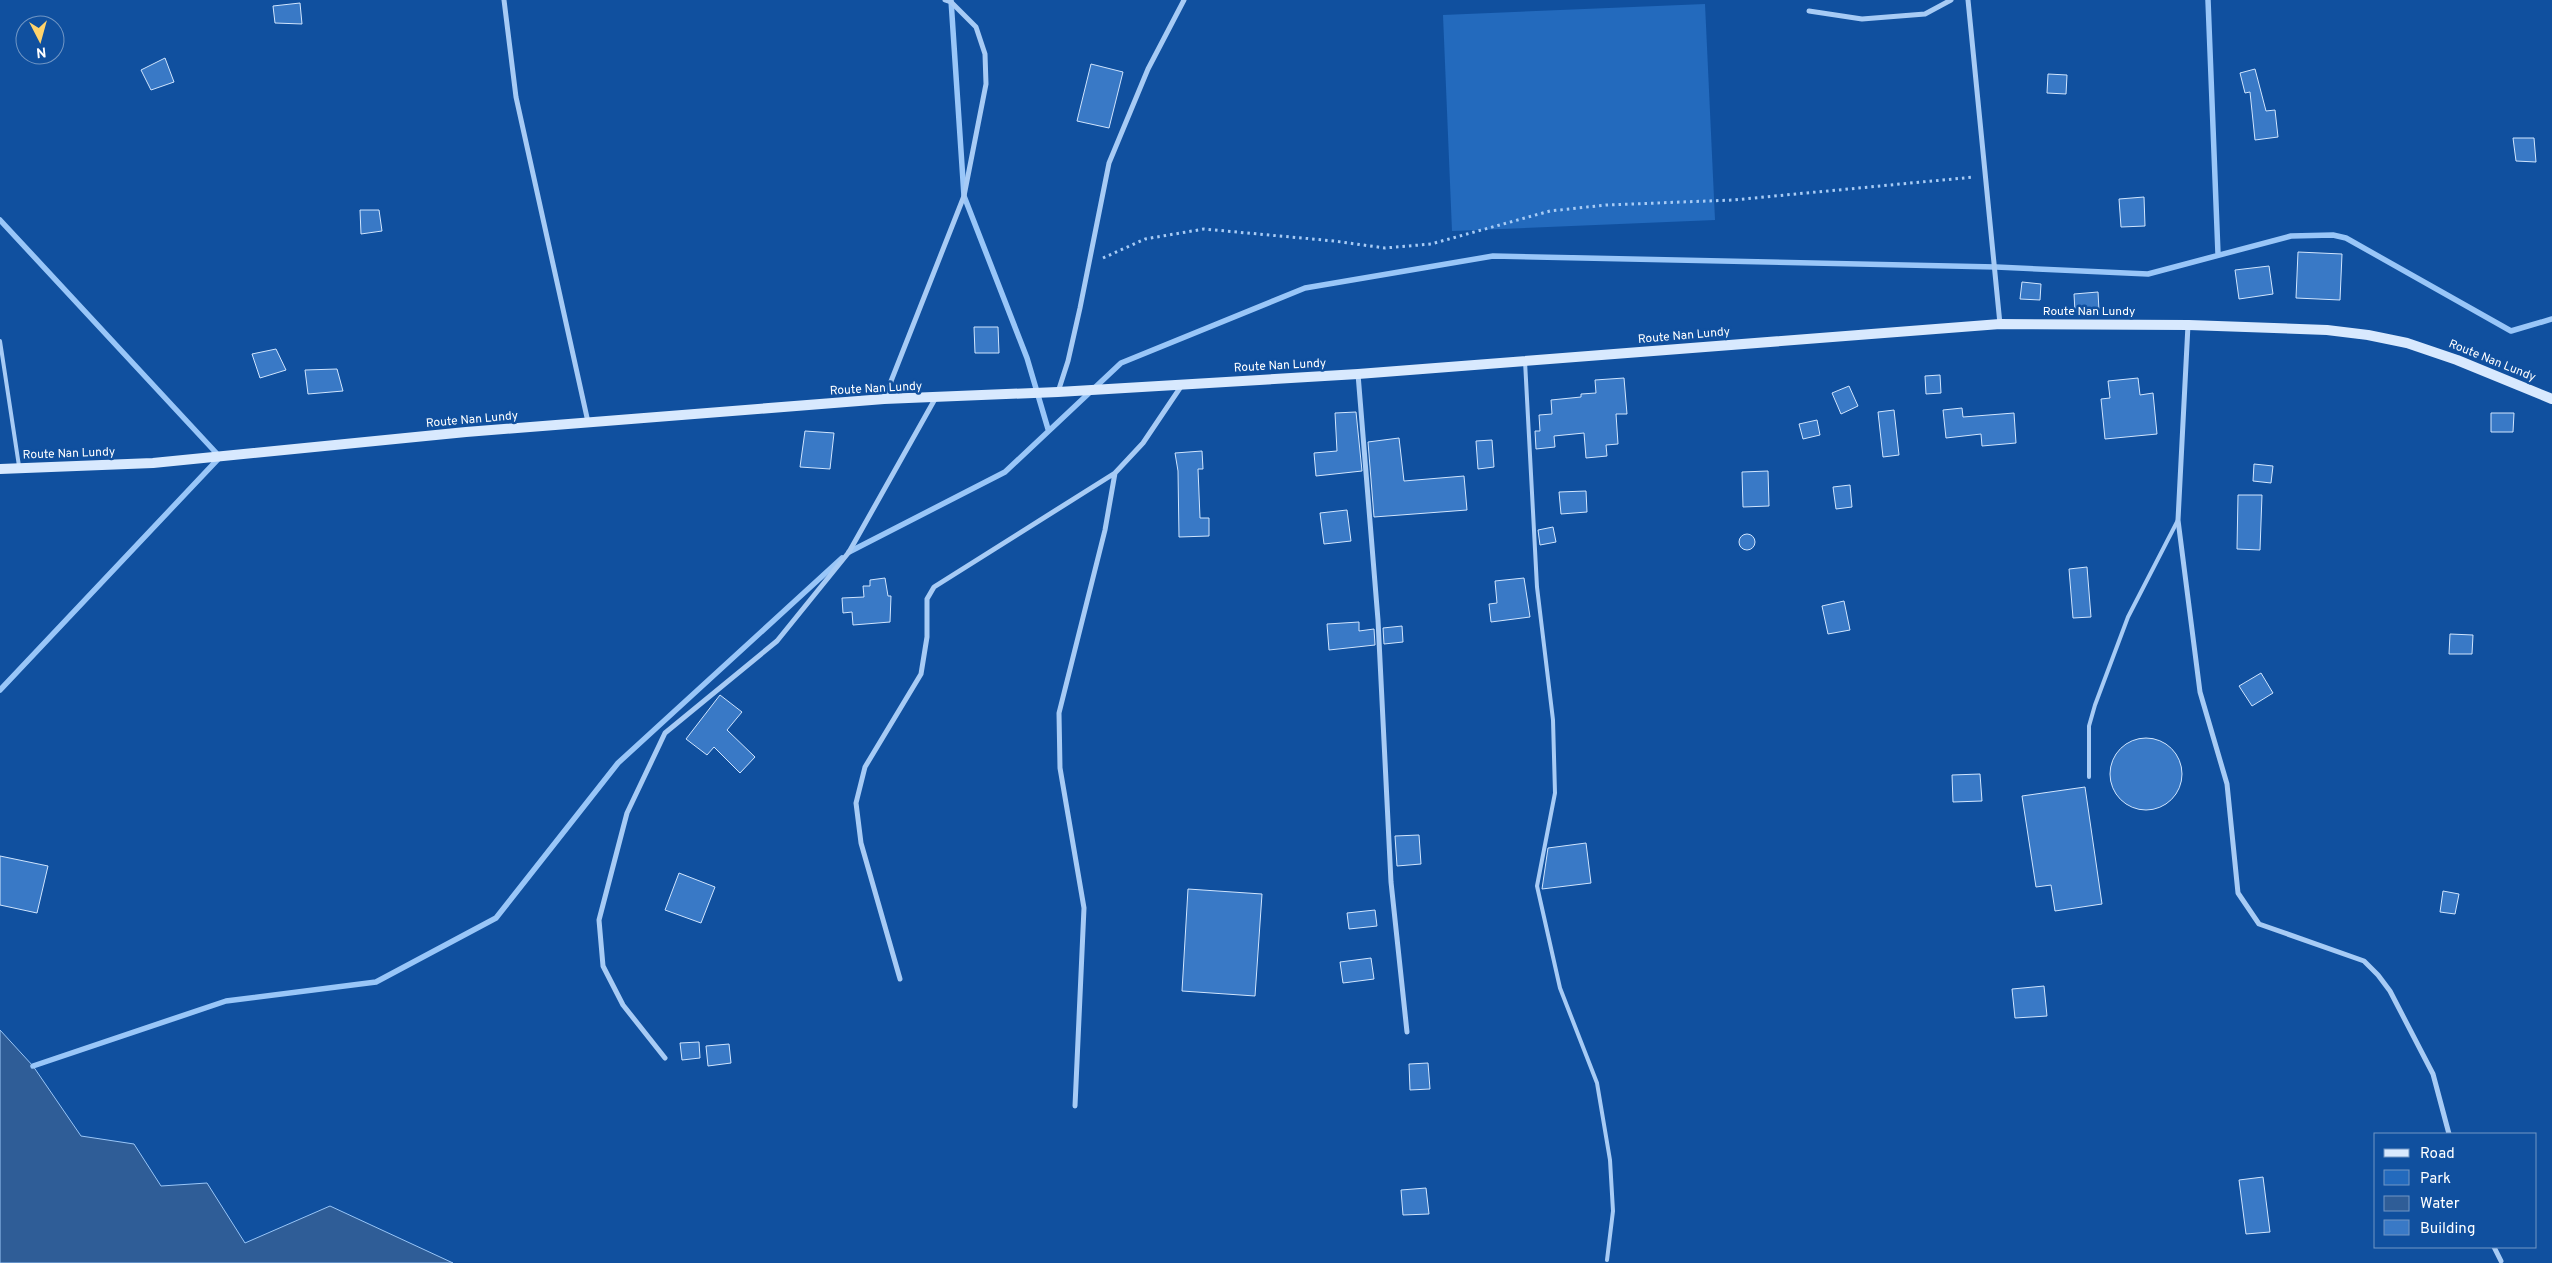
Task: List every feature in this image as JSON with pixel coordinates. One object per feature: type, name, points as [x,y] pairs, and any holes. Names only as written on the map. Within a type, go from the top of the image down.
[{"type":"main road","name":"Route Nan Lundy","points":[[0,469],[154,463],[466,432],[884,399],[1058,392],[1358,374],[1525,362],[1888,331],[2000,324],[2188,325],[2326,330],[2407,343],[2457,360],[2552,399]]},
{"type":"street","points":[[504,0],[516,97],[588,423]]},
{"type":"street","points":[[884,399],[964,196],[986,84],[985,54],[976,26],[951,2],[946,0]]},
{"type":"street","points":[[1058,392],[1068,362],[1109,163],[1148,69],[1184,0]]},
{"type":"street","points":[[1809,11],[1862,19],[1916,15],[1925,14],[1951,0]]},
{"type":"street","points":[[1968,0],[1996,268],[2000,324]]},
{"type":"street","points":[[2188,325],[2178,520],[2200,692],[2227,784],[2238,894],[2259,924],[2364,961],[2378,975],[2390,990],[2433,1074],[2449,1133]]},
{"type":"street","points":[[1358,374],[1378,620],[1391,882],[1407,1032]]},
{"type":"street","points":[[900,979],[861,843],[856,803],[865,768],[921,674],[927,637],[927,599],[934,587],[1115,474],[1143,443],[1182,384]]},
{"type":"street","points":[[665,1058],[623,1005],[603,966],[599,920],[627,813],[665,733],[777,641],[849,552],[935,398]]},
{"type":"street","points":[[1075,1106],[1084,908],[1060,768],[1059,713],[1105,530],[1115,474]]},
{"type":"street","points":[[2494,1248],[2500,1261]]},
{"type":"lane","points":[[0,341],[19,468]]},
{"type":"lane","points":[[1525,362],[1537,587],[1554,720],[1555,793],[1537,886],[1560,988],[1598,1083],[1610,1160],[1613,1211],[1607,1260]]},
{"type":"lane","points":[[2089,777],[2090,726],[2095,705],[2128,617],[2178,520]]},
{"type":"path","points":[[1088,265],[1145,239],[1204,229],[1334,241],[1385,248],[1431,244],[1550,211],[1606,204],[1733,200],[1985,176]]},
{"type":"green space","points":[[1705,4],[1715,220],[1452,231],[1443,15]]},
{"type":"water","points":[[0,1030],[33,1066],[81,1136],[134,1144],[161,1186],[207,1183],[245,1243],[330,1206],[453,1263],[0,1263]]},
{"type":"building","points":[[300,3],[302,24],[275,23],[273,6]]},
{"type":"building","points":[[165,58],[174,82],[151,90],[141,70]]},
{"type":"building","points":[[1091,64],[1123,72],[1109,128],[1077,121]]},
{"type":"building","points":[[2255,69],[2266,111],[2275,110],[2278,137],[2255,140],[2250,92],[2245,93],[2240,73]]},
{"type":"building","points":[[2048,74],[2067,75],[2066,94],[2047,93]]},
{"type":"building","points":[[2513,138],[2534,138],[2536,162],[2516,161]]},
{"type":"building","points":[[2144,197],[2145,226],[2121,227],[2119,199]]},
{"type":"building","points":[[360,210],[379,210],[382,231],[361,234]]},
{"type":"building","points":[[2298,252],[2342,254],[2340,300],[2296,298]]},
{"type":"building","points":[[2269,266],[2273,294],[2239,299],[2235,270]]},
{"type":"building","points":[[2022,282],[2041,284],[2040,300],[2020,299]]},
{"type":"building","points":[[2098,292],[2099,311],[2075,312],[2074,294]]},
{"type":"building","points":[[974,327],[998,327],[999,353],[975,353]]},
{"type":"building","points":[[276,349],[286,370],[260,378],[252,354]]},
{"type":"building","points":[[337,369],[343,391],[308,394],[305,370]]},
{"type":"building","points":[[1940,375],[1941,393],[1926,394],[1925,376]]},
{"type":"building","points":[[1624,378],[1627,414],[1616,414],[1618,444],[1606,445],[1607,456],[1586,458],[1584,433],[1554,436],[1555,447],[1536,449],[1535,431],[1540,431],[1539,415],[1552,414],[1551,400],[1581,397],[1581,394],[1596,393],[1595,380]]},
{"type":"building","points":[[2138,378],[2140,395],[2153,393],[2157,434],[2105,439],[2101,399],[2110,398],[2108,381]]},
{"type":"building","points":[[1849,386],[1858,406],[1841,414],[1832,393]]},
{"type":"building","points":[[1962,408],[1963,417],[2014,413],[2016,443],[1982,446],[1981,434],[1946,438],[1943,410]]},
{"type":"building","points":[[1894,410],[1899,455],[1883,457],[1878,412]]},
{"type":"building","points":[[1356,412],[1362,471],[1316,476],[1314,453],[1337,451],[1335,413]]},
{"type":"building","points":[[2491,413],[2514,413],[2513,432],[2491,432]]},
{"type":"building","points":[[1817,420],[1820,435],[1803,439],[1799,424]]},
{"type":"building","points":[[805,431],[834,433],[830,469],[800,467]]},
{"type":"building","points":[[1399,438],[1404,481],[1464,476],[1467,510],[1374,517],[1368,442]]},
{"type":"building","points":[[1492,440],[1494,467],[1478,469],[1476,441]]},
{"type":"building","points":[[1202,451],[1203,469],[1198,469],[1200,518],[1209,518],[1209,536],[1179,537],[1178,471],[1175,453]]},
{"type":"building","points":[[2254,464],[2273,466],[2271,483],[2253,481]]},
{"type":"building","points":[[1768,471],[1769,506],[1743,507],[1742,472]]},
{"type":"building","points":[[1850,485],[1852,507],[1836,509],[1833,487]]},
{"type":"building","points":[[1586,491],[1587,512],[1561,514],[1559,492]]},
{"type":"building","points":[[2238,495],[2262,495],[2260,550],[2237,549]]},
{"type":"building","points":[[1347,510],[1351,541],[1324,544],[1320,513]]},
{"type":"building","points":[[1553,527],[1556,542],[1540,545],[1538,530]]},
{"type":"building","points":[[1747,534],[1753,536],[1755,542],[1753,548],[1747,550],[1741,548],[1739,542],[1741,536]]},
{"type":"building","points":[[2087,567],[2091,617],[2073,618],[2069,569]]},
{"type":"building","points":[[885,578],[888,596],[891,596],[890,622],[853,625],[852,612],[843,613],[842,598],[864,597],[863,586],[870,586],[870,580]]},
{"type":"building","points":[[1524,578],[1530,617],[1491,622],[1489,604],[1497,603],[1495,581]]},
{"type":"building","points":[[1844,601],[1850,630],[1828,634],[1822,606]]},
{"type":"building","points":[[1359,622],[1359,631],[1374,629],[1375,645],[1329,650],[1327,624]]},
{"type":"building","points":[[1402,626],[1403,642],[1384,644],[1383,628]]},
{"type":"building","points":[[2450,634],[2473,635],[2472,654],[2449,654]]},
{"type":"building","points":[[2261,673],[2273,693],[2252,706],[2239,686]]},
{"type":"building","points":[[720,695],[742,712],[727,730],[755,757],[740,773],[714,747],[707,755],[686,739]]},
{"type":"building","points":[[2146,738],[2166,744],[2176,754],[2182,774],[2176,794],[2166,804],[2146,810],[2126,804],[2116,794],[2110,774],[2116,754],[2126,744]]},
{"type":"building","points":[[1980,774],[1982,801],[1953,802],[1952,775]]},
{"type":"building","points":[[2085,787],[2102,904],[2055,911],[2051,885],[2036,887],[2022,796]]},
{"type":"building","points":[[1419,835],[1421,864],[1397,866],[1395,836]]},
{"type":"building","points":[[1586,843],[1591,883],[1542,889],[1548,848]]},
{"type":"building","points":[[0,856],[48,866],[37,913],[0,905]]},
{"type":"building","points":[[679,873],[715,887],[701,923],[665,910]]},
{"type":"building","points":[[1188,889],[1262,894],[1255,996],[1182,991]]},
{"type":"building","points":[[2443,891],[2459,894],[2455,914],[2440,912]]},
{"type":"building","points":[[1375,910],[1377,926],[1349,929],[1347,913]]},
{"type":"building","points":[[1371,958],[1374,979],[1343,983],[1340,962]]},
{"type":"building","points":[[2044,986],[2047,1016],[2015,1018],[2012,989]]},
{"type":"building","points":[[699,1042],[700,1058],[682,1060],[680,1043]]},
{"type":"building","points":[[729,1044],[731,1063],[708,1066],[706,1046]]},
{"type":"building","points":[[1428,1063],[1430,1089],[1410,1090],[1409,1064]]},
{"type":"building","points":[[2263,1177],[2270,1232],[2246,1234],[2239,1180]]},
{"type":"building","points":[[1426,1188],[1429,1214],[1403,1215],[1401,1190]]},
{"type":"waterway","points":[[951,0],[964,196],[1027,358],[1048,429]]},
{"type":"waterway","points":[[2208,0],[2218,254]]},
{"type":"waterway","points":[[0,220],[220,457],[0,690]]},
{"type":"waterway","points":[[849,552],[1005,472],[1121,363],[1305,288],[1493,256],[1996,267],[2148,274],[2291,236],[2333,235],[2346,238],[2511,331],[2552,319]]},
{"type":"waterway","points":[[33,1066],[226,1001],[376,982],[496,918],[618,763],[842,558]]}]
